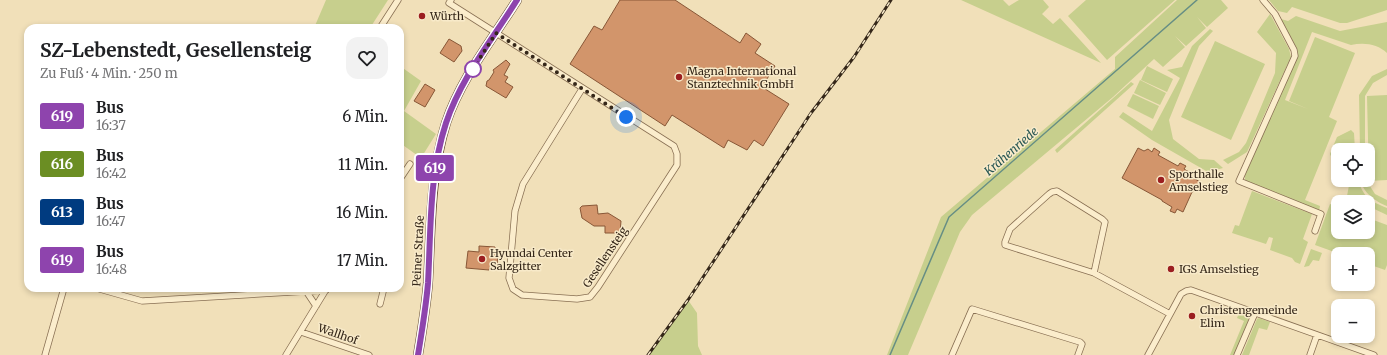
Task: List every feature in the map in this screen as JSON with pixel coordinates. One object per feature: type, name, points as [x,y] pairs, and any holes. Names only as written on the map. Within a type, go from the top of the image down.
[{"type":"main road","name":"Peiner Straße","points":[[418,355],[424,319],[432,203],[438,153],[446,123],[461,87],[517,0]]},
{"type":"street","points":[[383,24],[398,0]]},
{"type":"street","points":[[1263,0],[1275,14],[1294,50],[1295,56],[1238,181],[1321,214],[1315,231]]},
{"type":"street","name":"Gesellensteig","points":[[448,1],[582,89],[674,146],[677,154],[677,165],[590,297],[577,299],[522,295],[513,289],[510,278],[515,211],[523,184],[582,89]]},
{"type":"street","points":[[404,173],[410,164]]},
{"type":"street","points":[[1094,273],[1105,222],[1057,191],[1049,194],[1010,229],[1005,242],[1006,245],[1094,273],[1170,314]]},
{"type":"street","points":[[1148,355],[1180,294],[1191,290],[1374,355]]},
{"type":"street","points":[[45,355],[63,292]]},
{"type":"street","points":[[110,292],[142,301],[290,292]]},
{"type":"street","points":[[307,292],[316,306]]},
{"type":"street","points":[[286,355],[325,292]]},
{"type":"street","points":[[380,304],[383,292]]},
{"type":"street","points":[[952,355],[972,309],[1080,342],[1082,344],[1078,355]]},
{"type":"street","points":[[1237,355],[1255,313]]},
{"type":"street","name":"Wallhof","points":[[301,332],[369,355]]},
{"type":"street","points":[[1310,355],[1317,335]]},
{"type":"green space","points":[[326,0],[388,0],[373,24],[316,24]]},
{"type":"green space","points":[[961,0],[1003,0],[1009,6],[1019,0],[1043,0],[1049,7],[1042,14],[1053,24],[1060,18],[1101,63]]},
{"type":"green space","points":[[1086,0],[1175,0],[1107,60],[1068,16]]},
{"type":"green space","points":[[1177,0],[1221,0],[1228,8],[1207,27],[1197,17],[1206,28],[1186,46],[1175,36],[1185,47],[1163,67],[1154,59],[1113,97],[972,215],[960,232],[908,355],[887,355],[941,217],[1115,69],[1115,57]]},
{"type":"green space","points":[[1269,0],[1387,0],[1387,10],[1347,23],[1340,23],[1292,7],[1287,13],[1278,11]]},
{"type":"green space","points":[[1270,14],[1289,49],[1291,57],[1247,152],[1228,164],[1223,160],[1239,152],[1246,143],[1275,73],[1276,53],[1257,32]]},
{"type":"green space","points":[[1296,16],[1340,31],[1387,22],[1387,53],[1375,46],[1366,44],[1351,45],[1312,32],[1285,100],[1308,109],[1289,101],[1315,37],[1355,53],[1329,117],[1337,121],[1305,200],[1320,206],[1319,211],[1245,182],[1245,175],[1298,56],[1297,49],[1281,19],[1288,21]]},
{"type":"green space","points":[[1210,29],[1213,31],[1199,46],[1169,120],[1173,139],[1199,159],[1214,160],[1223,168],[1208,172],[1152,140],[1119,117],[1123,112],[1152,131],[1180,78],[1167,70],[1182,67],[1192,46]]},
{"type":"green space","points":[[1215,41],[1265,64],[1231,140],[1181,117]]},
{"type":"green space","points":[[1147,66],[1173,79],[1167,92],[1141,80]]},
{"type":"green space","points":[[404,69],[421,81],[404,111]]},
{"type":"green space","points":[[1387,69],[1387,75],[1373,83],[1365,96],[1365,143],[1360,143],[1359,95],[1372,76]]},
{"type":"green space","points":[[1140,80],[1166,93],[1160,105],[1134,93]]},
{"type":"green space","points":[[1131,82],[1134,84],[1057,153],[1055,150]]},
{"type":"green space","points":[[1133,94],[1159,106],[1153,119],[1127,106]]},
{"type":"green space","points":[[1387,95],[1387,180],[1375,181],[1375,143],[1368,143],[1367,96]]},
{"type":"green space","points":[[404,111],[436,134],[421,158],[404,146]]},
{"type":"green space","points":[[1351,130],[1354,133],[1355,143],[1335,143],[1337,137]]},
{"type":"green space","points":[[1349,187],[1361,187],[1365,195],[1347,195]]},
{"type":"green space","points":[[1363,187],[1370,187],[1375,194],[1387,200],[1387,206],[1378,202],[1375,200],[1375,195],[1369,195]]},
{"type":"green space","points":[[1252,191],[1312,214],[1303,239],[1308,242],[1300,264],[1295,262],[1292,258],[1270,250],[1273,238],[1269,237],[1266,244],[1232,233],[1235,225],[1239,226]]},
{"type":"green space","points":[[1375,202],[1387,208],[1387,215],[1375,209]]},
{"type":"green space","points":[[1330,204],[1331,239],[1375,239],[1375,221],[1387,225],[1387,265],[1385,270],[1375,266],[1375,247],[1331,247],[1331,251],[1315,245]]},
{"type":"green space","points":[[1311,249],[1322,253],[1319,261],[1313,260],[1309,266],[1304,267]]},
{"type":"green space","points":[[688,300],[697,313],[698,346],[702,355],[648,355]]},
{"type":"green space","points":[[1240,311],[1249,314],[1250,316],[1234,355],[1230,355],[1244,321],[1237,318]]},
{"type":"green space","points":[[1259,318],[1270,322],[1267,330],[1259,328],[1249,355],[1242,355],[1257,319]]},
{"type":"building","name":"Magna International Stanztechnik GmbH","points":[[620,0],[675,0],[740,43],[746,33],[761,44],[755,53],[775,66],[762,87],[789,104],[763,146],[754,140],[747,150],[728,140],[724,148],[672,115],[665,126],[570,64],[594,26],[602,30]]},
{"type":"building","points":[[449,39],[461,46],[462,51],[454,62],[440,53]]},
{"type":"building","points":[[506,60],[510,64],[504,75],[508,77],[505,82],[513,87],[506,98],[486,86],[487,81],[494,72],[493,70]]},
{"type":"building","points":[[425,84],[435,90],[425,107],[414,101]]},
{"type":"building","name":"Sporthalle Amselstieg","points":[[1138,148],[1144,151],[1148,149],[1152,152],[1154,148],[1160,152],[1158,155],[1178,166],[1180,163],[1186,166],[1184,169],[1189,172],[1190,176],[1200,182],[1192,192],[1183,212],[1177,209],[1175,213],[1170,211],[1172,207],[1162,200],[1122,178]]},
{"type":"building","points":[[597,205],[598,214],[608,213],[621,221],[620,233],[605,233],[605,226],[594,226],[582,218],[580,208],[582,206]]},
{"type":"building","name":"Hyundai Center Salzgitter","points":[[479,246],[495,247],[498,251],[497,267],[490,267],[489,270],[466,268],[468,251],[479,252]]},
{"type":"waterway","name":"Krähenriede","points":[[890,355],[949,217],[1197,0]]},
{"type":"railway","points":[[648,355],[688,300],[811,113],[854,57],[891,0]]},
{"type":"bus line","name":"619","points":[[418,355],[428,283],[435,170],[446,123],[461,87],[517,0]]},
{"type":"place","name":"Würth","points":[[422,16]]},
{"type":"place","name":"Magna International Stanztechnik GmbH","points":[[679,77]]},
{"type":"place","name":"Sporthalle Amselstieg","points":[[1161,180]]},
{"type":"place","name":"Hyundai Center Salzgitter","points":[[482,259]]},
{"type":"place","name":"IGS Amselstieg","points":[[1171,269]]},
{"type":"place","name":"Christengemeinde Elim","points":[[1192,316]]},
{"type":"route","points":[[473,69],[496,33],[626,117]]}]
